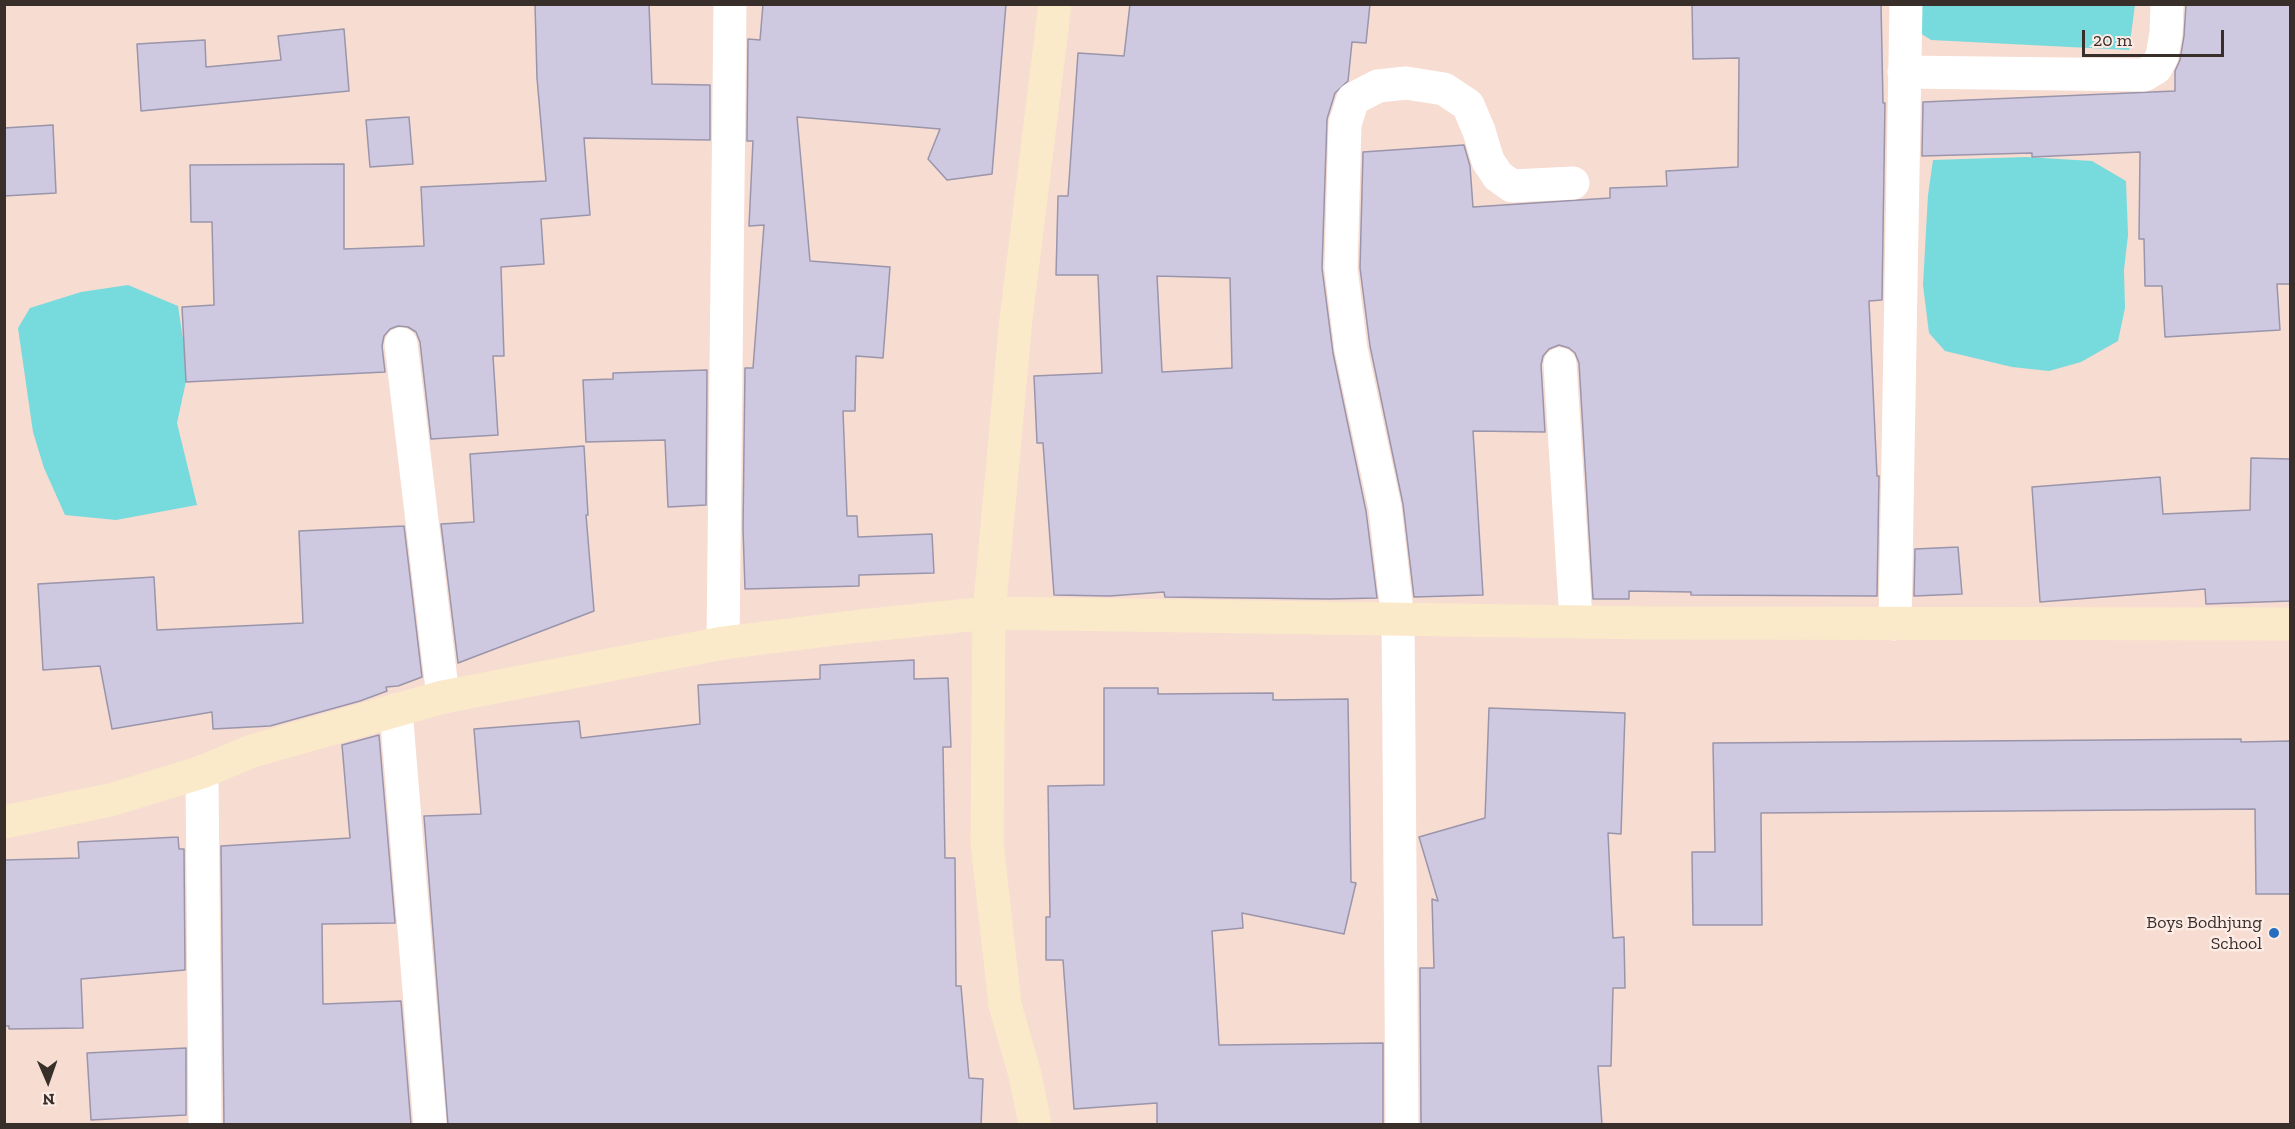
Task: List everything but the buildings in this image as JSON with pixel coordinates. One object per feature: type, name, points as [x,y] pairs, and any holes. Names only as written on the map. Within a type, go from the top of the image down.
[{"type":"street","points":[[723,643],[730,4]]},
{"type":"street","points":[[1035,1125],[1005,1005],[987,843],[989,613],[1016,319],[1055,4]]},
{"type":"street","points":[[1895,624],[1906,4]]},
{"type":"street","points":[[1904,72],[2144,75],[2156,68],[2162,56],[2167,4]]},
{"type":"street","points":[[1402,1125],[1398,620],[1385,508],[1351,349],[1341,269],[1345,124],[1353,99],[1378,86],[1406,83],[1444,89],[1468,105],[1488,161],[1498,176],[1512,186],[1573,183]]},
{"type":"street","points":[[401,344],[443,697]]},
{"type":"street","points":[[1560,364],[1576,621]]},
{"type":"street","points":[[4,822],[110,800],[202,772],[252,751],[443,697],[723,643],[989,613],[1398,620],[2290,624]]},
{"type":"street","points":[[396,710],[430,1125]]},
{"type":"street","points":[[202,772],[205,1125]]},
{"type":"water","points":[[1913,5],[2135,5],[2129,50],[1931,40],[1911,27]]},
{"type":"water","points":[[2026,157],[2092,161],[2126,181],[2128,235],[2124,270],[2125,308],[2118,341],[2081,362],[2049,371],[2012,367],[1945,351],[1929,333],[1923,285],[1928,195],[1933,160]]},
{"type":"water","points":[[128,285],[178,306],[188,372],[177,423],[197,505],[116,520],[65,515],[44,468],[33,432],[18,328],[30,308],[81,292]]},
{"type":"place","name":"Boys Bodhjung School","points":[[2274,933]]}]
